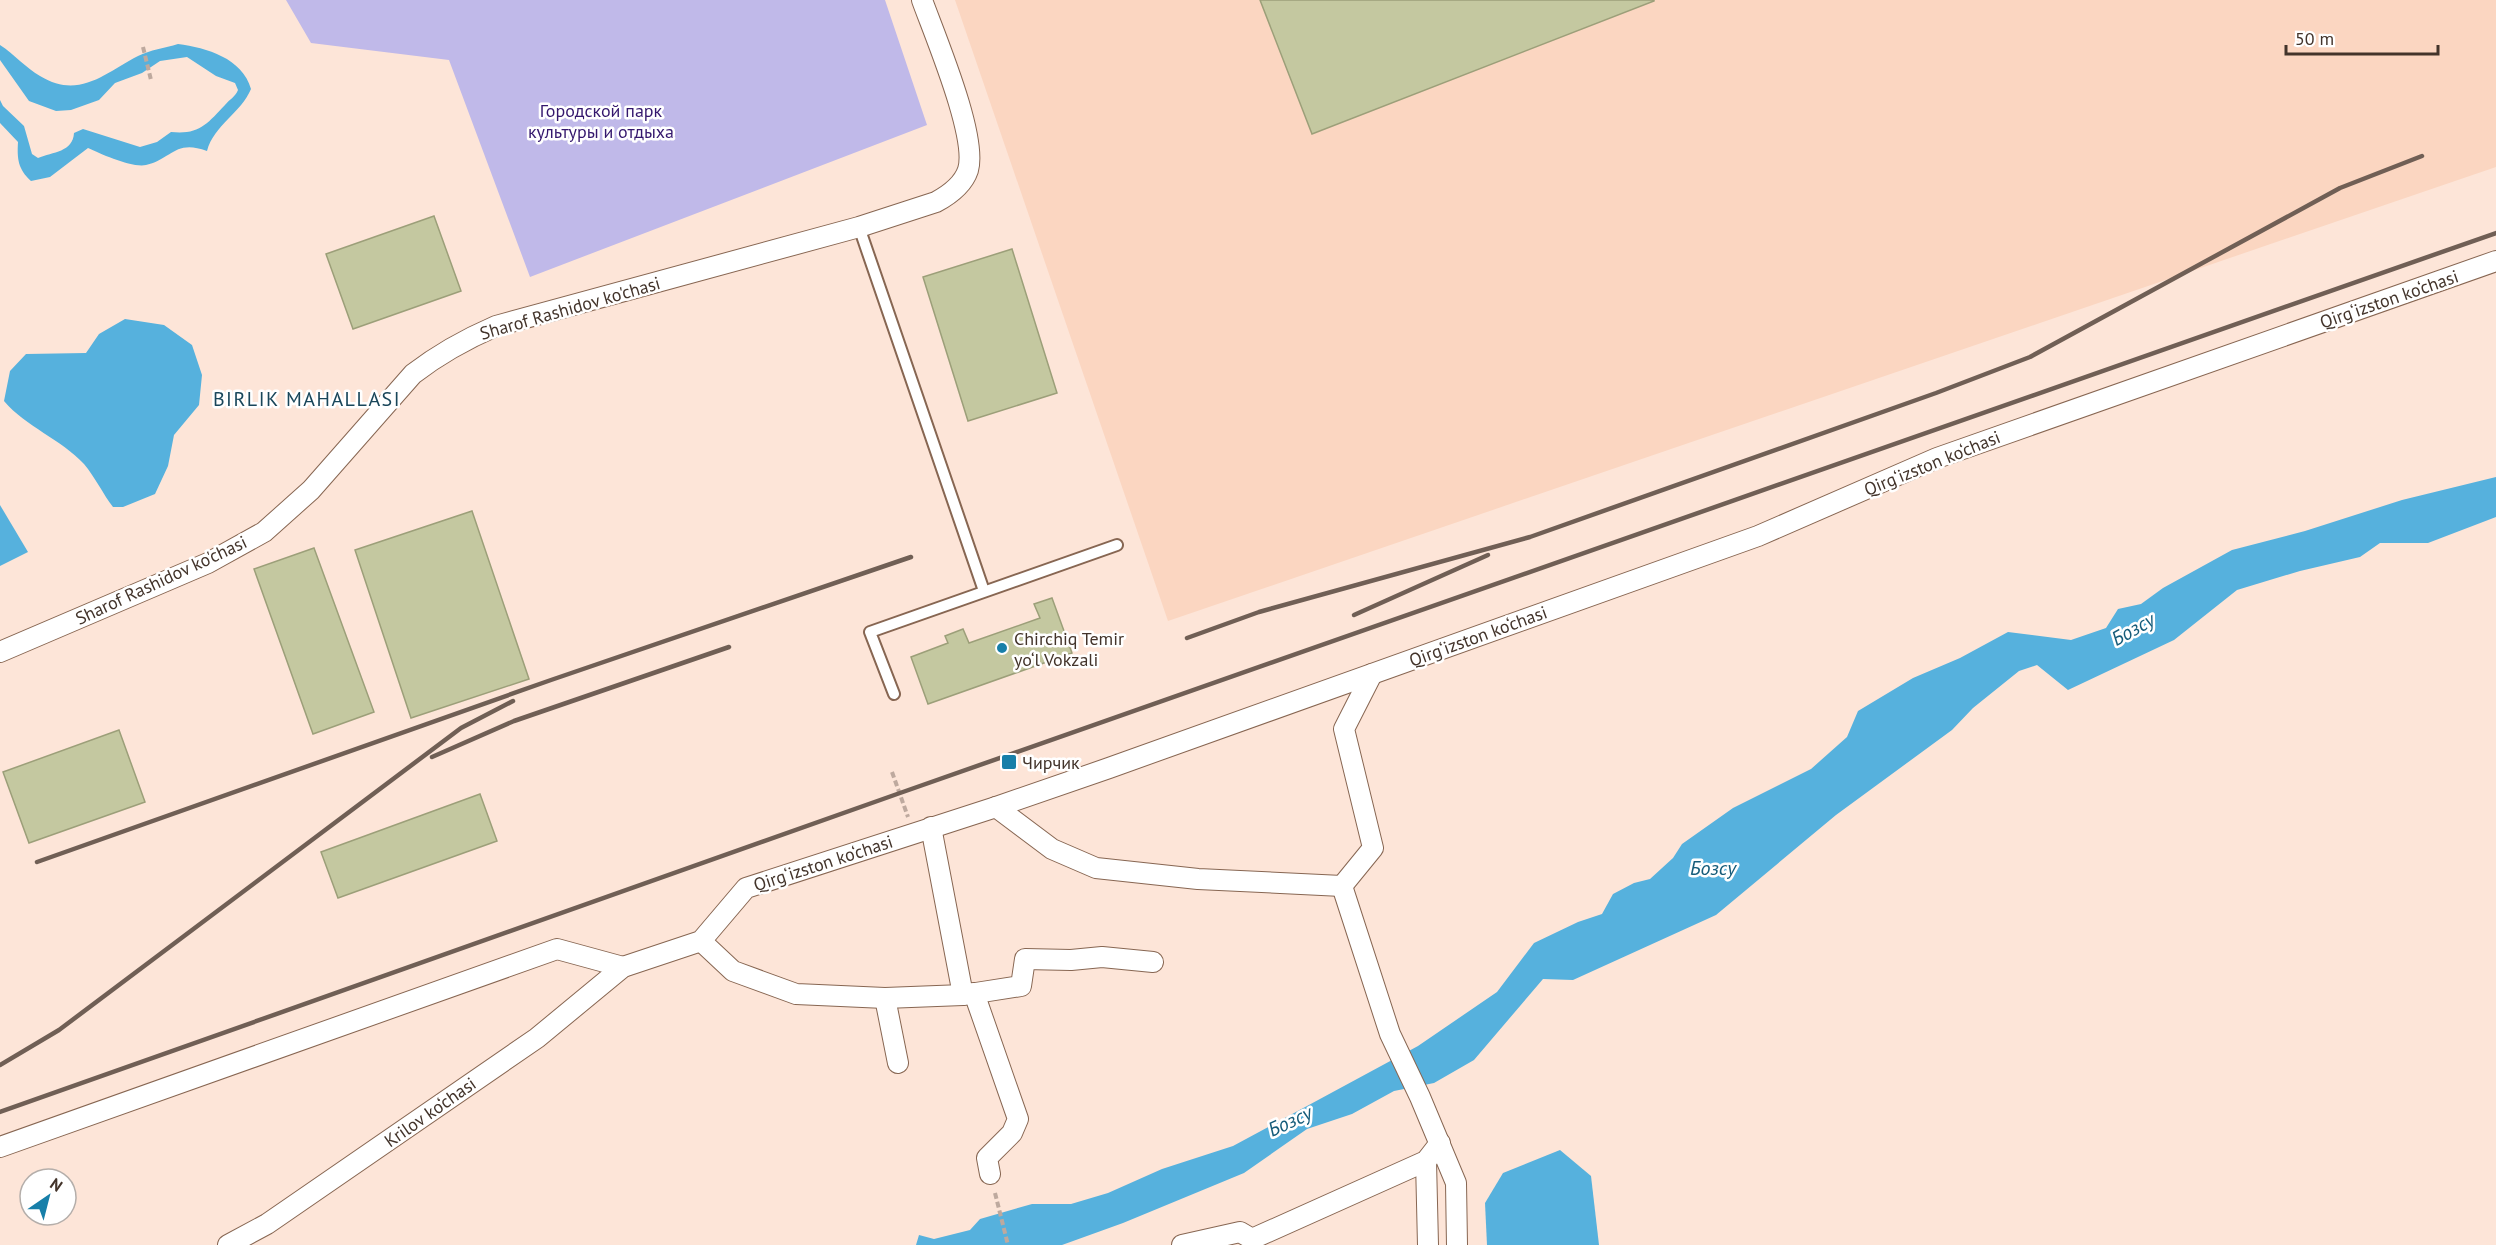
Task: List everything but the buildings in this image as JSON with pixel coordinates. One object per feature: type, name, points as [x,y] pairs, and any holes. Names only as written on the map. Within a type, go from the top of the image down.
[{"type":"street","name":"Sharof Rashidov ko'chasi","points":[[0,652],[208,563],[264,532],[311,490],[412,374],[474,335],[496,326],[858,227],[936,202],[955,189],[968,170],[969,141],[922,0]]},
{"type":"street","name":"Qirg‘izston ko‘chasi","points":[[701,941],[746,888],[996,807],[1758,536],[1937,458],[2496,261]]},
{"type":"street","points":[[1342,886],[1373,848],[1344,729],[1372,674]]},
{"type":"street","points":[[996,807],[1052,849],[1096,868],[1198,879],[1342,886]]},
{"type":"street","points":[[922,830],[968,994],[1018,1119],[1012,1133],[987,1158],[990,1174]]},
{"type":"street","points":[[1342,886],[1390,1034],[1420,1097],[1456,1183],[1458,1245]]},
{"type":"street","points":[[0,1147],[557,949],[623,968],[701,941],[733,971],[796,994],[885,998],[968,994],[1021,986],[1025,959],[1071,960],[1102,957],[1153,962]]},
{"type":"street","name":"Krilov ko‘chasi","points":[[228,1245],[267,1224],[527,1045],[623,968]]},
{"type":"street","points":[[885,998],[898,1063]]},
{"type":"street","points":[[1182,1245],[1240,1232],[1252,1242],[1426,1161],[1440,1143]]},
{"type":"street","points":[[1426,1161],[1428,1245]]},
{"type":"lane","points":[[858,227],[984,591]]},
{"type":"lane","points":[[894,694],[870,632],[1117,545]]},
{"type":"path","points":[[143,47],[151,80]]},
{"type":"path","points":[[892,772],[922,830]]},
{"type":"path","points":[[990,1174],[1008,1245]]},
{"type":"shaded area","points":[[955,0],[2496,0],[2496,167],[1168,621]]},
{"type":"green space","name":"Городской парк культуры и отдыха","points":[[286,0],[885,0],[927,125],[530,277],[449,60],[311,43]]},
{"type":"water","points":[[178,44],[200,48],[232,62],[240,69],[251,89],[241,105],[215,134],[207,151],[188,147],[174,151],[155,162],[140,165],[117,160],[88,148],[50,177],[31,181],[27,177],[19,163],[18,142],[0,123],[0,100],[3,106],[24,126],[32,154],[38,158],[66,148],[73,139],[74,133],[83,129],[140,147],[157,142],[171,132],[196,130],[213,118],[238,90],[235,83],[216,76],[187,57],[160,61],[142,73],[115,83],[99,100],[71,110],[56,111],[29,101],[0,60],[0,45],[40,76],[54,83],[79,85],[103,76],[143,54]]},
{"type":"water","points":[[125,319],[164,325],[192,345],[202,375],[199,405],[174,435],[168,466],[155,494],[123,507],[113,507],[92,474],[75,455],[23,418],[4,401],[10,371],[26,354],[86,353],[99,334]]},
{"type":"water","name":"Бозсу","points":[[2496,477],[2496,517],[2428,543],[2380,543],[2360,557],[2300,571],[2237,590],[2174,640],[2068,690],[2037,665],[2019,671],[1973,708],[1952,730],[1836,815],[1716,915],[1573,980],[1543,979],[1474,1060],[1434,1083],[1394,1091],[1352,1114],[1307,1129],[1244,1173],[1123,1223],[1062,1245],[916,1245],[919,1235],[934,1239],[970,1230],[980,1219],[1032,1204],[1071,1204],[1108,1193],[1162,1169],[1233,1146],[1418,1046],[1497,992],[1534,943],[1578,922],[1602,914],[1613,894],[1634,883],[1650,879],[1673,858],[1682,844],[1733,808],[1811,769],[1847,737],[1858,711],[1913,678],[1960,658],[2008,632],[2071,640],[2106,628],[2118,609],[2141,604],[2163,588],[2232,550],[2305,531],[2402,500]]},
{"type":"water","points":[[0,505],[28,552],[0,566]]},
{"type":"water","points":[[1560,1150],[1591,1176],[1599,1245],[1487,1245],[1485,1203],[1503,1173]]},
{"type":"railway","points":[[1187,638],[1259,612],[1530,537],[1936,393],[2030,357],[2340,188],[2422,156]]},
{"type":"railway","points":[[0,1112],[900,793],[2496,233]]},
{"type":"railway","points":[[1354,615],[1488,555]]},
{"type":"railway","points":[[37,862],[551,680],[911,557]]},
{"type":"railway","points":[[432,757],[514,721],[729,647]]},
{"type":"railway","points":[[0,1065],[59,1030],[461,728],[513,701]]},
{"type":"place","name":"Chirchiq Temir yo‘l Vokzali","points":[[1002,648]]},
{"type":"place","name":"Чирчик","points":[[1009,762]]},
{"type":"district","name":"BIRLIK MAHALLASI","points":[[307,399]]}]
